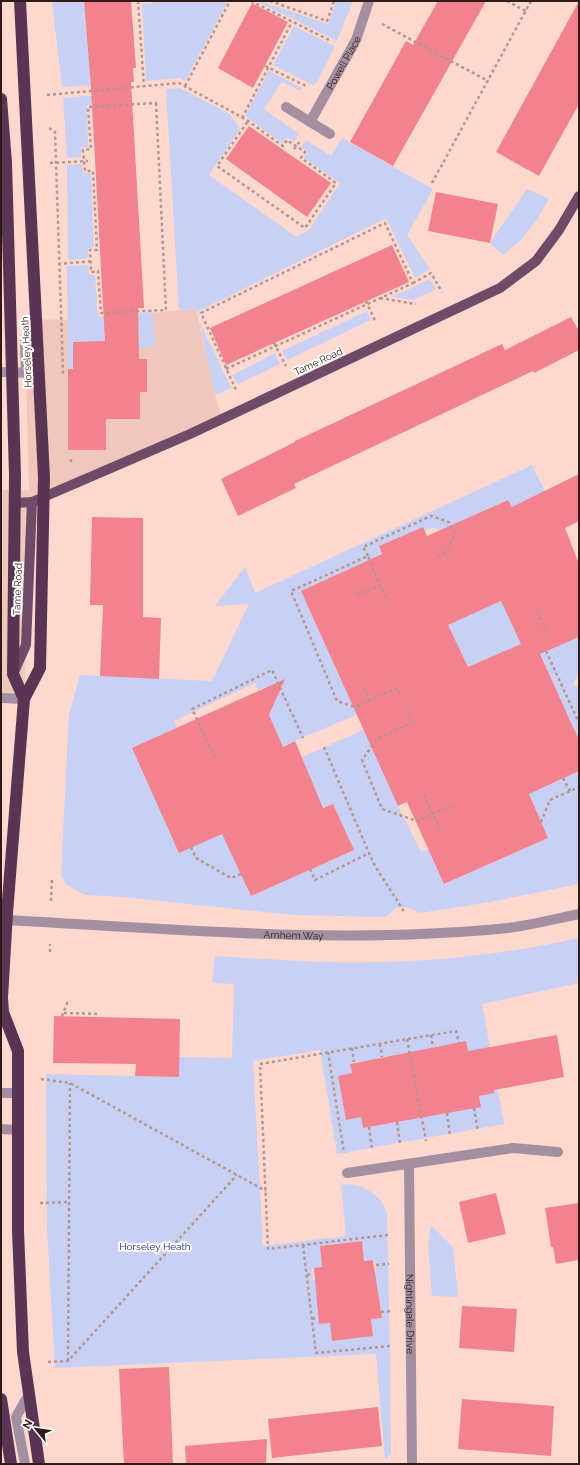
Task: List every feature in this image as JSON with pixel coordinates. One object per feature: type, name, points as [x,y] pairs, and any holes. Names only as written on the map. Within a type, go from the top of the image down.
[{"type":"highway","name":"Horseley Heath","points":[[20,1],[44,497],[40,668],[24,699],[2,990],[2,1014],[18,1051],[18,1231],[23,1352],[39,1464]]},
{"type":"highway","name":"Horseley Heath","points":[[1,100],[6,163],[7,372],[14,503],[13,674],[24,699]]},
{"type":"highway","points":[[1,1399],[11,1464]]},
{"type":"main road","name":"Tame Road","points":[[14,503],[32,502],[190,434],[500,288],[536,261],[559,230],[579,196]]},
{"type":"main road","name":"Tame Road","points":[[13,674],[26,645],[32,502]]},
{"type":"street","name":"Powell Place","points":[[310,122],[356,40],[369,1]]},
{"type":"street","points":[[286,107],[330,134]]},
{"type":"street","points":[[26,373],[25,342],[37,330]]},
{"type":"street","points":[[7,372],[39,373]]},
{"type":"street","points":[[1,698],[24,699]]},
{"type":"street","name":"Arnhem Way","points":[[7,920],[247,934],[318,936],[402,935],[509,928],[579,914]]},
{"type":"street","points":[[1,1093],[18,1093]]},
{"type":"street","points":[[1,1129],[18,1130]]},
{"type":"street","points":[[347,1173],[409,1165],[513,1148],[558,1152]]},
{"type":"street","name":"Nightingale Drive","points":[[409,1165],[412,1464]]},
{"type":"street","points":[[25,1464],[16,1417],[29,1394]]},
{"type":"path","points":[[138,1],[144,87]]},
{"type":"path","points":[[185,86],[230,1]]},
{"type":"path","points":[[251,1],[333,42]]},
{"type":"path","points":[[270,1],[327,21],[334,1]]},
{"type":"path","points":[[507,1],[526,11]]},
{"type":"path","points":[[432,183],[531,1]]},
{"type":"path","points":[[377,21],[488,81]]},
{"type":"path","points":[[242,118],[267,66],[292,22]]},
{"type":"path","points":[[267,66],[309,88]]},
{"type":"path","points":[[46,96],[179,83],[185,86],[242,118],[248,122],[283,146],[287,140],[305,152],[301,158],[336,183],[305,228],[217,166],[248,122]]},
{"type":"path","points":[[156,103],[166,310],[101,313],[98,271],[91,272],[92,261],[90,250],[97,250],[93,171],[85,171],[84,161],[84,150],[91,149],[88,107],[156,103]]},
{"type":"path","points":[[49,163],[88,161]]},
{"type":"path","points":[[236,390],[201,313],[385,223],[413,283]]},
{"type":"path","points":[[53,265],[92,261]]},
{"type":"path","points":[[226,369],[275,345],[413,283],[431,273],[442,292]]},
{"type":"path","points":[[380,298],[417,304]]},
{"type":"path","points":[[367,303],[376,323]]},
{"type":"path","points":[[275,345],[286,366]]},
{"type":"path","points":[[386,598],[363,547],[431,516],[450,522],[455,534],[447,551],[436,557]]},
{"type":"path","points":[[368,556],[291,591],[337,701],[355,707],[397,688],[401,696]]},
{"type":"path","points":[[356,595],[381,585]]},
{"type":"path","points":[[537,612],[547,633]]},
{"type":"path","points":[[546,651],[579,723]]},
{"type":"path","points":[[215,758],[192,709],[272,670],[303,738]]},
{"type":"path","points":[[365,688],[370,700]]},
{"type":"path","points":[[407,711],[413,723],[377,739],[362,760],[382,809],[417,821],[453,805]]},
{"type":"path","points":[[324,747],[375,866],[409,919]]},
{"type":"path","points":[[563,778],[570,791]]},
{"type":"path","points":[[541,822],[550,800],[579,787]]},
{"type":"path","points":[[424,795],[440,830]]},
{"type":"path","points":[[192,847],[196,858],[231,878],[241,874]]},
{"type":"path","points":[[310,869],[316,880],[369,853]]},
{"type":"path","points":[[62,1016],[68,1001]]},
{"type":"path","points":[[64,1013],[100,1014]]},
{"type":"path","points":[[410,1232],[268,1249],[260,1064],[456,1031],[459,1043]]},
{"type":"path","points":[[431,1035],[433,1047]]},
{"type":"path","points":[[407,1039],[430,1161]]},
{"type":"path","points":[[380,1044],[382,1057]]},
{"type":"path","points":[[352,1048],[354,1062]]},
{"type":"path","points":[[328,1052],[347,1173]]},
{"type":"path","points":[[38,1078],[70,1083],[266,1191]]},
{"type":"path","points":[[68,1361],[70,1083]]},
{"type":"path","points":[[48,1362],[68,1361],[237,1174]]},
{"type":"path","points":[[35,1203],[69,1202]]},
{"type":"path","points":[[303,1245],[316,1353],[411,1344]]},
{"type":"path","points":[[307,1275],[313,1274]]},
{"type":"path","points":[[312,1319],[318,1318]]},
{"type":"shaded area","points":[[196,309],[215,395],[222,419],[32,502],[24,699],[1,698],[1,490],[29,490],[23,319],[68,320]]},
{"type":"green space","points":[[52,1],[84,1],[91,85],[62,87]]},
{"type":"green space","points":[[153,1],[228,1],[185,81],[180,78],[146,81],[142,4],[153,3]]},
{"type":"green space","points":[[256,1],[266,1],[266,3],[328,24],[336,1],[353,1],[337,41]]},
{"type":"green space","points":[[294,26],[335,46],[317,82],[313,85],[273,65]]},
{"type":"green space","points":[[269,71],[302,88],[299,90],[282,82],[264,109],[299,134],[294,142],[287,137],[282,143],[245,116]]},
{"type":"green space","points":[[180,88],[230,114],[240,129],[209,175],[296,237],[309,230],[340,183],[304,158],[308,152],[301,147],[306,140],[331,156],[342,138],[433,189],[407,235],[430,269],[415,278],[386,218],[197,312],[196,309],[179,310],[166,89]]},
{"type":"green space","points":[[132,92],[132,101],[87,105],[88,147],[81,148],[81,157],[67,158],[63,98]]},
{"type":"green space","points":[[82,164],[83,173],[91,173],[94,247],[88,248],[88,258],[68,260],[67,165]]},
{"type":"green space","points":[[527,189],[549,199],[536,221],[520,241],[503,255],[490,243]]},
{"type":"green space","points":[[88,265],[89,275],[95,275],[98,317],[153,312],[155,347],[133,348],[132,341],[74,342],[73,369],[68,369],[67,266]]},
{"type":"green space","points":[[430,279],[436,289],[413,300],[392,297]]},
{"type":"green space","points":[[367,311],[371,320],[287,360],[282,351]]},
{"type":"green space","points":[[199,321],[231,388],[215,395]]},
{"type":"green space","points":[[275,353],[280,364],[238,384],[232,375]]},
{"type":"green space","points":[[532,465],[548,497],[579,619],[468,667],[448,625],[501,601],[555,603],[508,500],[465,519],[481,555],[440,530],[432,528],[425,531],[423,527],[379,546],[382,554],[301,591],[348,695],[452,674],[283,746],[266,709],[273,706],[277,698],[273,689],[265,687],[258,690],[255,683],[174,721],[177,728],[133,748],[224,833],[251,896],[354,850],[333,804],[313,812],[302,757],[427,702],[398,806],[421,852],[429,849],[444,884],[548,838],[527,791],[545,787],[579,771],[579,884],[490,902],[420,913],[408,907],[396,908],[386,917],[292,915],[124,897],[86,895],[67,885],[61,875],[69,714],[80,675],[212,681],[249,604],[215,606],[245,567],[255,593]]},
{"type":"green space","points":[[579,637],[579,673],[573,685],[579,687],[579,740],[543,660],[498,680],[442,696]]},
{"type":"green space","points":[[579,938],[579,983],[482,1004],[504,1124],[337,1154],[320,1050],[253,1061],[263,1246],[346,1236],[341,1185],[346,1184],[357,1186],[373,1194],[382,1202],[387,1214],[391,1453],[385,1460],[376,1354],[55,1368],[47,1230],[46,1074],[179,1077],[179,1057],[232,1058],[234,984],[212,983],[215,956],[312,962],[390,962],[454,958],[517,950]],"holes":[[[439,1046],[441,1057],[486,1049],[494,1093],[479,1096],[481,1106],[474,1108],[429,1059],[427,1049]],[[389,1056],[404,1121],[363,1128],[361,1117],[346,1120],[338,1076],[352,1073],[350,1063],[361,1061],[364,1071],[378,1068],[376,1058]],[[362,1241],[364,1261],[375,1260],[376,1272],[365,1273],[369,1307],[380,1305],[382,1318],[371,1319],[373,1336],[332,1341],[330,1323],[319,1324],[318,1312],[328,1310],[324,1279],[313,1280],[312,1268],[322,1267],[320,1246]]]},
{"type":"green space","points":[[431,1225],[453,1247],[458,1297],[432,1296],[428,1246]]},
{"type":"building","points":[[84,1],[131,1],[136,68],[133,68],[134,82],[131,82],[144,308],[138,308],[139,359],[147,359],[147,392],[140,392],[140,419],[106,419],[106,450],[68,450],[68,369],[73,369],[73,342],[105,341],[91,87]]},
{"type":"building","points":[[438,1],[486,1],[393,166],[350,142],[406,41],[413,45]]},
{"type":"building","points":[[579,1],[579,104],[539,176],[496,152]]},
{"type":"building","points":[[252,3],[288,22],[253,88],[218,68]]},
{"type":"building","points":[[249,126],[331,183],[307,217],[226,159]]},
{"type":"building","points":[[436,192],[498,204],[490,243],[428,231]]},
{"type":"building","points":[[392,245],[409,282],[226,365],[210,328]]},
{"type":"building","points":[[571,317],[579,331],[579,350],[534,373],[533,371],[294,484],[296,488],[238,516],[221,479],[295,441],[502,344],[505,350]]},
{"type":"building","points":[[579,474],[579,521],[565,528],[579,564],[579,637],[540,654],[579,740],[579,771],[529,794],[548,838],[444,884],[407,802],[398,806],[301,591],[382,554],[379,546],[423,527],[427,536],[508,500],[512,507]],"holes":[[[501,601],[521,644],[468,667],[448,625]]]},
{"type":"building","points":[[92,517],[143,518],[143,617],[161,618],[159,679],[100,676],[103,605],[90,605]]},
{"type":"building","points":[[285,679],[269,715],[283,747],[295,741],[323,808],[333,804],[354,850],[251,896],[222,834],[179,853],[132,748]]},
{"type":"building","points":[[54,1016],[180,1019],[179,1077],[135,1076],[136,1064],[53,1063]]},
{"type":"building","points":[[557,1035],[564,1077],[494,1090],[494,1093],[479,1096],[481,1107],[363,1128],[361,1117],[346,1120],[338,1076],[352,1073],[350,1064],[466,1041],[468,1051]]},
{"type":"building","points":[[496,1193],[506,1234],[468,1243],[459,1202]]},
{"type":"building","points":[[579,1203],[579,1260],[556,1264],[553,1247],[551,1247],[545,1208]]},
{"type":"building","points":[[362,1241],[364,1261],[373,1260],[382,1318],[371,1319],[373,1336],[332,1341],[330,1323],[319,1324],[314,1268],[322,1267],[320,1246]]},
{"type":"building","points":[[462,1306],[517,1309],[514,1352],[459,1348]]},
{"type":"building","points":[[169,1367],[173,1464],[124,1464],[119,1369]]},
{"type":"building","points":[[462,1399],[554,1406],[551,1456],[458,1449]]},
{"type":"building","points":[[378,1407],[382,1446],[272,1458],[268,1419]]},
{"type":"building","points":[[267,1439],[266,1464],[186,1464],[185,1446]]}]
